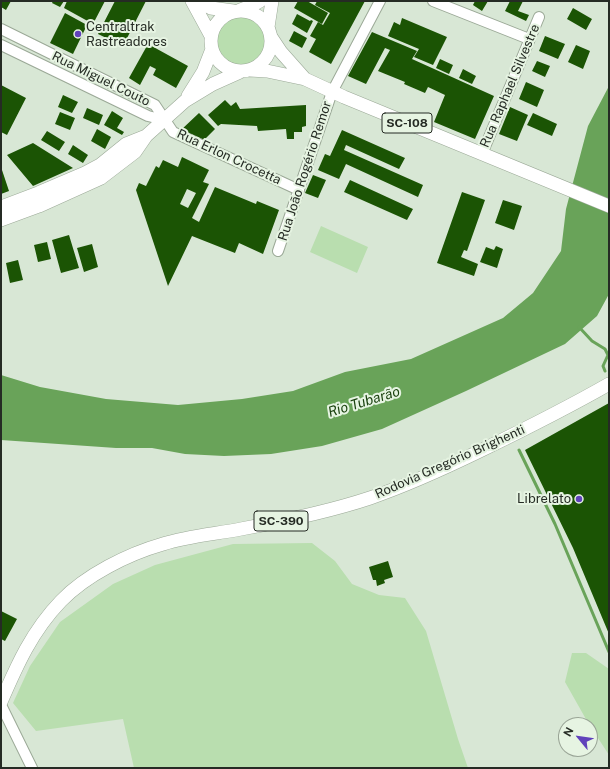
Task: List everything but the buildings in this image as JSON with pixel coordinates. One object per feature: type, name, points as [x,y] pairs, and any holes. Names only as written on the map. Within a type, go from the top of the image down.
[{"type":"main road","points":[[192,1],[211,43],[216,58],[223,65],[232,70],[246,70]]},
{"type":"main road","points":[[198,1],[211,8],[249,11],[257,14],[263,20],[270,32]]},
{"type":"main road","points":[[185,101],[203,72],[211,43],[213,28],[218,21],[225,15],[251,6],[260,1]]},
{"type":"main road","points":[[1,207],[71,186],[94,183],[108,174],[135,152],[146,136],[185,101],[213,84],[260,65],[271,47],[270,32],[272,1]]},
{"type":"main road","name":"SC-108","points":[[270,32],[281,52],[305,79]]},
{"type":"main road","name":"SC-108","points":[[246,70],[267,71],[305,79],[332,92],[609,206]]},
{"type":"main road","points":[[1,220],[71,186]]},
{"type":"main road","name":"Rodovia Gregório Brighenti","points":[[1,704],[23,653],[45,619],[62,600],[76,588],[107,567],[142,551],[185,538],[309,515],[342,507],[392,490],[460,460],[522,430],[609,384]]},
{"type":"street","name":"Rua João Rogério Remor","points":[[278,251],[332,92],[380,1]]},
{"type":"street","points":[[433,1],[529,40]]},
{"type":"street","name":"Rua Raphael Silvestre","points":[[482,154],[539,17]]},
{"type":"street","name":"Rua Miguel Couto","points":[[1,29],[155,105],[164,120]]},
{"type":"street","points":[[24,56],[31,44]]},
{"type":"street","name":"Rua Miguel Couto","points":[[1,45],[148,116],[164,120]]},
{"type":"street","name":"Rua Erlon Crocetta","points":[[164,120],[173,132],[299,190]]},
{"type":"street","points":[[1,704],[32,768]]},
{"type":"shaded area","points":[[236,16],[246,16],[259,23],[266,36],[266,46],[259,59],[246,66],[236,66],[227,62],[220,55],[216,46],[216,36],[220,27],[227,20]]},
{"type":"shaded area","points":[[321,226],[368,247],[357,273],[310,252]]},
{"type":"shaded area","points":[[312,543],[335,561],[352,584],[379,595],[405,598],[426,631],[468,768],[134,768],[123,719],[36,731],[13,703],[30,666],[60,622],[113,584],[155,565],[233,544]]},
{"type":"shaded area","points":[[572,653],[586,653],[609,669],[609,755],[598,738],[598,717],[585,717],[565,682]]},
{"type":"water","name":"Rio Tubarão","points":[[609,86],[609,294],[597,316],[565,344],[382,429],[322,446],[271,454],[224,456],[185,454],[152,448],[116,448],[1,440],[1,375],[40,387],[106,399],[178,405],[242,399],[293,391],[345,372],[411,359],[503,318],[533,293],[561,251],[566,209],[588,126]]},
{"type":"waterway","points":[[579,327],[592,341],[605,349],[608,355],[603,366],[605,371]]},
{"type":"waterway","points":[[519,450],[555,524],[609,652]]},
{"type":"place","name":"Centraltrak Rastreadores","points":[[78,34]]},
{"type":"place","name":"Librelato","points":[[579,499]]}]
